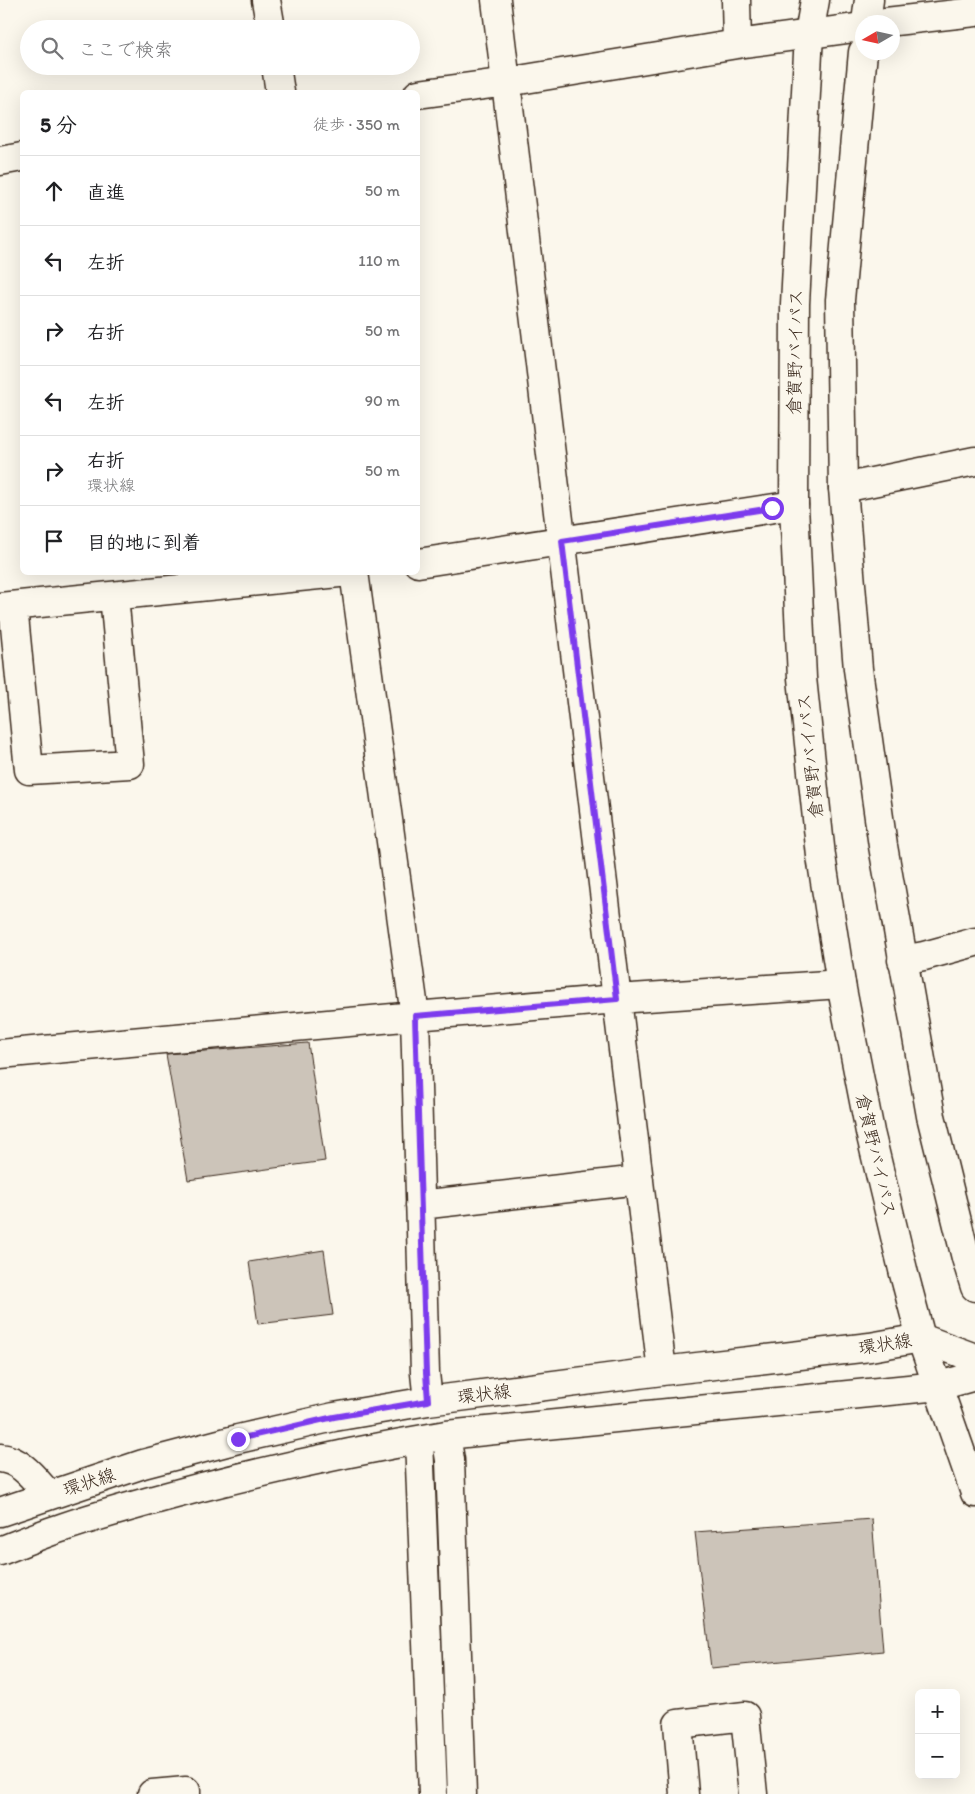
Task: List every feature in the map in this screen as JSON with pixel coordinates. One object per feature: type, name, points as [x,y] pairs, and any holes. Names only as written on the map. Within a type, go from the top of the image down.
[{"type":"main road","points":[[266,0],[269,20]]},
{"type":"main road","points":[[496,0],[662,1371]]},
{"type":"main road","points":[[736,0],[738,44]]},
{"type":"main road","name":"倉賀野バイパス","points":[[815,0],[809,34],[795,304],[794,505],[802,678],[821,856],[841,984],[870,1132],[904,1274],[921,1338],[975,1493]]},
{"type":"main road","points":[[867,15],[869,0]]},
{"type":"main road","points":[[900,20],[975,12]]},
{"type":"main road","points":[[420,94],[507,82],[738,44],[855,27]]},
{"type":"main road","points":[[862,60],[840,300],[843,488],[858,669],[883,846],[931,1116],[975,1287]]},
{"type":"main road","points":[[277,75],[280,90]]},
{"type":"main road","points":[[0,160],[20,157]]},
{"type":"main road","points":[[843,488],[975,461]]},
{"type":"main road","points":[[420,562],[794,505]]},
{"type":"main road","points":[[114,596],[130,764],[29,770],[7,607],[114,596],[320,575]]},
{"type":"main road","points":[[354,575],[415,1016],[428,1401]]},
{"type":"main road","points":[[902,960],[975,942]]},
{"type":"main road","points":[[0,1054],[617,999],[841,984]]},
{"type":"main road","points":[[420,1205],[639,1180]]},
{"type":"main road","name":"環状線","points":[[0,1512],[143,1464],[238,1439],[334,1417],[428,1401],[870,1347],[921,1338],[975,1358]]},
{"type":"main road","name":"環状線","points":[[0,1551],[64,1527],[161,1498],[330,1457],[446,1435],[939,1386],[975,1376]]},
{"type":"main road","points":[[446,1435],[450,1460],[462,1794]]},
{"type":"main road","points":[[419,1440],[434,1794]]},
{"type":"main road","points":[[0,1458],[8,1459],[24,1467],[49,1495]]},
{"type":"main road","points":[[684,1794],[678,1724],[745,1716],[753,1794]]},
{"type":"main road","points":[[152,1794],[186,1791],[186,1794]]},
{"type":"building","points":[[308,1043],[325,1161],[188,1180],[166,1054]]},
{"type":"building","points":[[324,1250],[333,1315],[258,1324],[249,1262]]},
{"type":"building","points":[[872,1519],[883,1651],[711,1668],[695,1532]]},
{"type":"route","points":[[238,1439],[334,1417],[428,1401],[415,1016],[617,999],[562,541],[772,508]]}]
